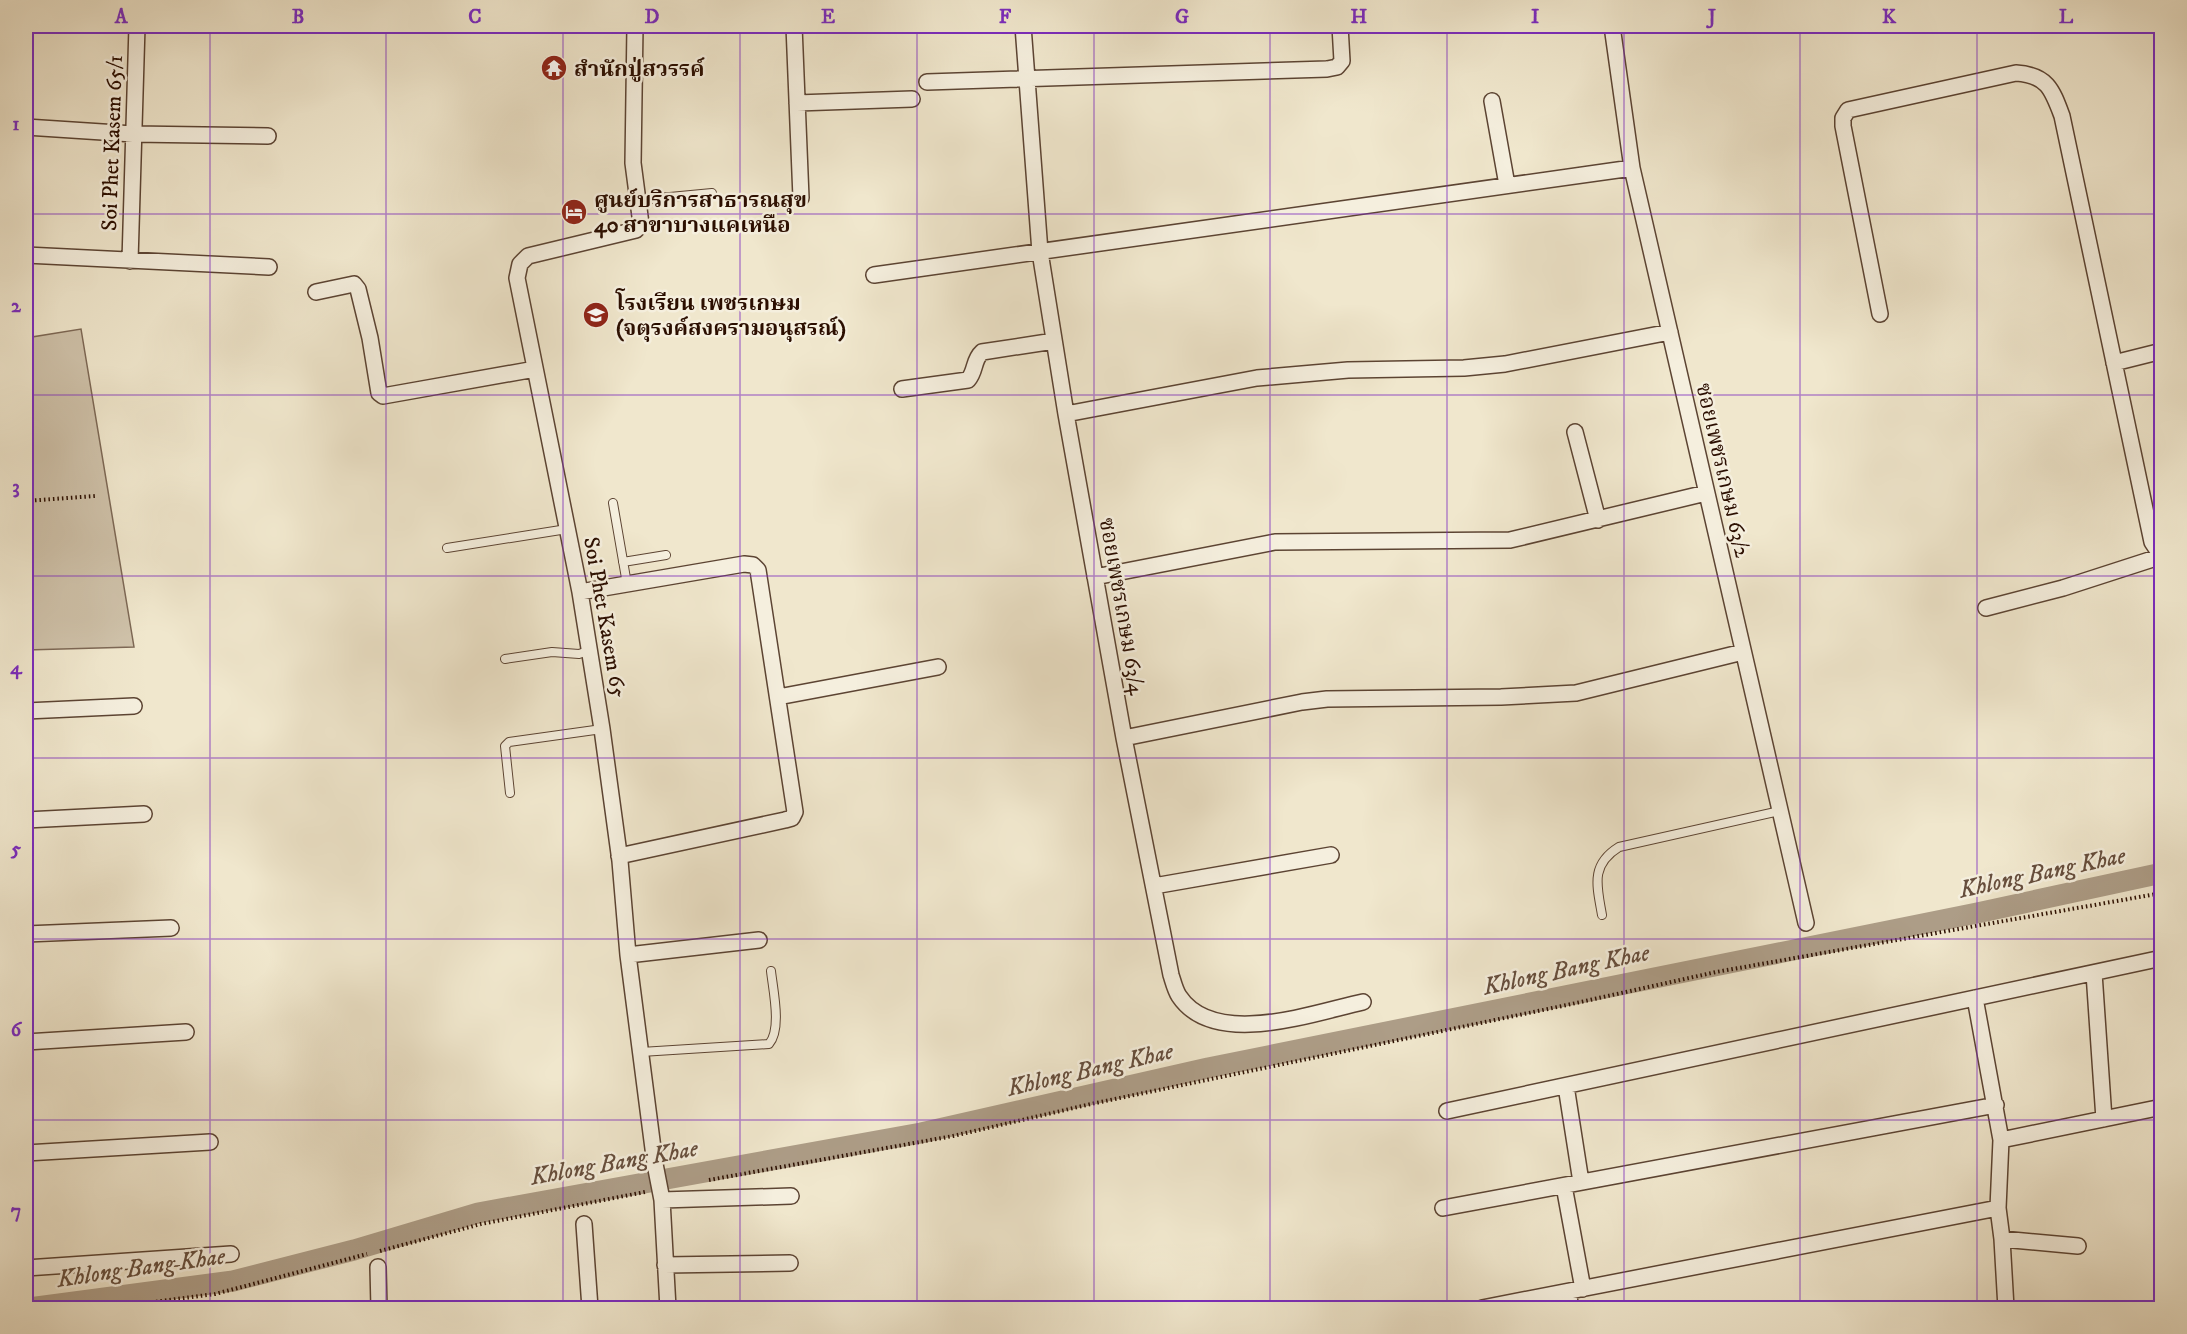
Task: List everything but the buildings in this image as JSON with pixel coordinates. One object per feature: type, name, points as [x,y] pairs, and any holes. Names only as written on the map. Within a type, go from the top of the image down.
[{"type":"street","name":"Soi Phet Kasem 65/1","points":[[130,261],[137,26]]},
{"type":"street","name":"Soi Phet Kasem 65","points":[[635,26],[633,163],[641,224],[636,230],[528,256],[520,264],[517,278],[580,592],[602,729],[619,856],[628,955],[655,1164],[662,1199],[668,1308]]},
{"type":"street","points":[[794,26],[801,198]]},
{"type":"street","name":"ซอยเพชรเกษม 63/4","points":[[1023,26],[1040,252],[1066,414],[1124,738],[1171,975],[1180,997],[1201,1016],[1230,1024],[1256,1025],[1363,1002]]},
{"type":"street","points":[[927,82],[1327,69],[1337,67],[1342,61],[1340,26]]},
{"type":"street","name":"ซอยเพชรเกษม 63/2","points":[[1612,26],[1632,168],[1806,923]]},
{"type":"street","points":[[1880,314],[1842,118],[1848,110],[1858,107],[2016,73],[2032,74],[2044,82],[2055,97],[2062,116],[2152,542],[2162,554],[2063,588],[1986,608]]},
{"type":"street","points":[[797,103],[912,99]]},
{"type":"street","points":[[1492,101],[1507,185]]},
{"type":"street","points":[[26,127],[133,134],[268,136]]},
{"type":"street","points":[[874,274],[1632,168]]},
{"type":"street","points":[[26,255],[269,267]]},
{"type":"street","points":[[316,292],[346,284],[354,284],[358,289],[370,338],[378,393],[383,396],[535,369]]},
{"type":"street","points":[[1066,414],[1257,378],[1348,370],[1464,368],[1505,364],[1670,332]]},
{"type":"street","points":[[902,389],[968,380],[973,374],[976,358],[982,352],[1054,341]]},
{"type":"street","points":[[2114,363],[2162,351]]},
{"type":"street","points":[[1575,432],[1598,520]]},
{"type":"street","points":[[1095,577],[1275,542],[1510,540],[1706,493]]},
{"type":"street","points":[[580,592],[744,564],[753,565],[758,570],[795,812],[792,818],[619,856]]},
{"type":"street","points":[[1124,738],[1327,699],[1501,697],[1576,693],[1743,652]]},
{"type":"street","points":[[777,697],[938,667]]},
{"type":"street","points":[[26,711],[134,706]]},
{"type":"street","points":[[26,820],[144,814]]},
{"type":"street","points":[[1154,886],[1331,855]]},
{"type":"street","points":[[26,934],[171,928]]},
{"type":"street","points":[[628,955],[759,940]]},
{"type":"street","points":[[1447,1111],[2162,958]]},
{"type":"street","points":[[2094,973],[2104,1119]]},
{"type":"street","points":[[1975,998],[2001,1140],[1998,1208],[2002,1239],[2002,1308]]},
{"type":"street","points":[[26,1042],[186,1032]]},
{"type":"street","points":[[1566,1086],[1581,1182]]},
{"type":"street","points":[[1443,1208],[1996,1105]]},
{"type":"street","points":[[2001,1140],[2162,1107]]},
{"type":"street","points":[[26,1153],[210,1142]]},
{"type":"street","points":[[1564,1186],[1575,1290],[1571,1308]]},
{"type":"street","points":[[662,1199],[791,1196]]},
{"type":"street","points":[[1482,1308],[1998,1208]]},
{"type":"street","points":[[584,1224],[590,1308]]},
{"type":"street","points":[[2002,1239],[2078,1246]]},
{"type":"street","points":[[26,1268],[231,1254]]},
{"type":"street","points":[[665,1264],[790,1263]]},
{"type":"street","points":[[378,1267],[379,1308]]},
{"type":"lane","points":[[638,200],[712,193]]},
{"type":"lane","points":[[613,503],[627,584]]},
{"type":"lane","points":[[447,548],[567,529]]},
{"type":"lane","points":[[623,562],[666,555]]},
{"type":"lane","points":[[505,659],[552,652],[579,654],[588,651]]},
{"type":"lane","points":[[510,793],[505,746],[509,742],[602,729]]},
{"type":"lane","points":[[1602,915],[1596,885],[1598,869],[1610,853],[1619,847],[1780,811]]},
{"type":"lane","points":[[641,1052],[769,1044],[774,1039],[776,1026],[771,970]]},
{"type":"path","points":[[26,501],[95,496]]},
{"type":"path","points":[[705,1181],[953,1136],[1091,1104],[1716,972],[2162,893]]},
{"type":"path","points":[[107,1308],[215,1294],[481,1224],[647,1192]]},
{"type":"shaded area","points":[[81,329],[134,647],[26,650],[26,338]]},
{"type":"waterway","name":"Khlong Bang Khae","points":[[29,1308],[233,1281],[354,1250],[478,1213],[921,1133],[1208,1068],[1977,913],[2162,873]]},
{"type":"place","name":"สำนักปู่สวรรค์","points":[[554,68]]},
{"type":"place","name":"ศูนย์บริการสาธารณสุข 40 สาขาบางแคเหนือ","points":[[574,212]]},
{"type":"place","name":"โรงเรียน เพชรเกษม (จตุรงค์สงครามอนุสรณ์)","points":[[596,315]]}]
